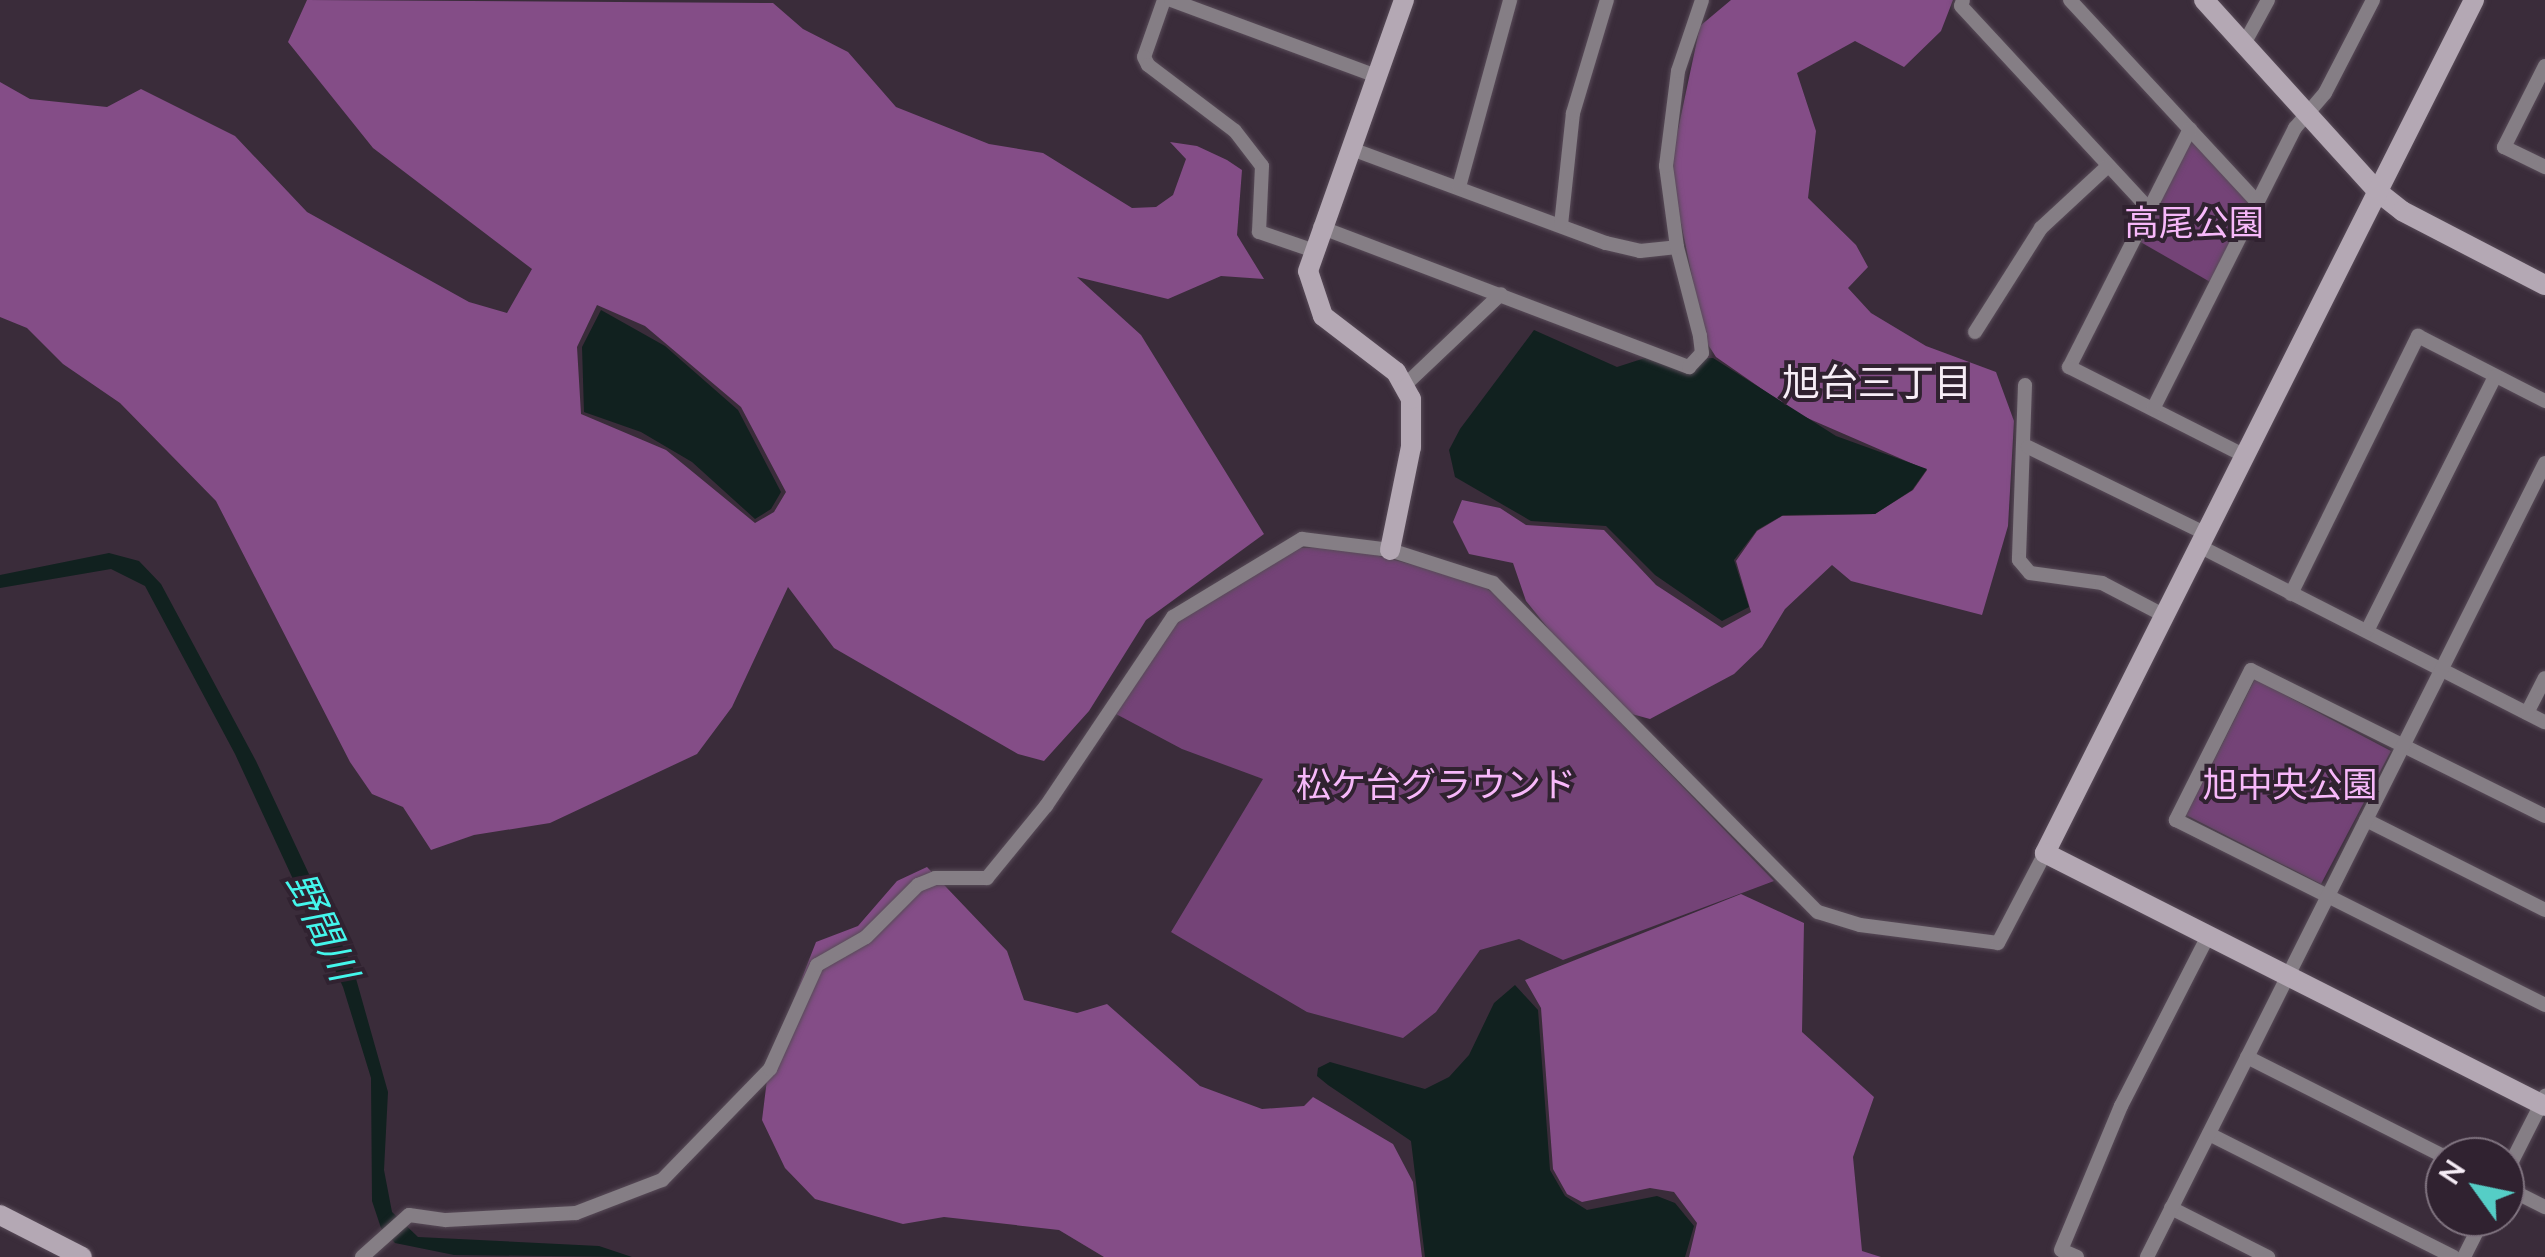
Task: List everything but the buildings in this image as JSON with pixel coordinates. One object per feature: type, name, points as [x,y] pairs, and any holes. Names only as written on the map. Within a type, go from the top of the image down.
[{"type":"street","points":[[1312,250],[1259,232],[1262,166],[1236,131],[1148,65],[1144,56],[1168,0],[1376,76]]},
{"type":"street","points":[[1390,550],[1414,418],[1405,386],[1322,316],[1309,288],[1312,250],[1404,0]]},
{"type":"street","points":[[1458,186],[1510,0]]},
{"type":"street","points":[[1561,225],[1573,113],[1607,0]]},
{"type":"street","points":[[1320,227],[1689,366],[1702,354],[1677,247],[1666,166],[1670,114],[1702,0]]},
{"type":"street","points":[[1963,0],[1961,6],[2150,210]]},
{"type":"street","points":[[2070,0],[2256,202]]},
{"type":"street","points":[[2204,0],[2378,192],[2402,211],[2545,285]]},
{"type":"street","points":[[2244,44],[2268,0]]},
{"type":"street","points":[[2154,410],[2256,202],[2372,0]]},
{"type":"street","points":[[362,1257],[409,1215],[446,1220],[576,1213],[662,1180],[770,1069],[817,965],[866,937],[918,886],[935,878],[975,882],[1005,860],[1184,607],[1302,539],[1390,550],[1493,583],[1818,912],[1860,925],[1998,943],[2474,0]]},
{"type":"street","points":[[2545,66],[2504,147],[2545,167]]},
{"type":"street","points":[[2190,129],[2070,368],[2244,456]]},
{"type":"street","points":[[1350,148],[1640,251],[1677,247]]},
{"type":"street","points":[[1976,332],[2040,228],[2108,166]]},
{"type":"street","points":[[1405,386],[1500,294]]},
{"type":"street","points":[[2292,594],[2418,336],[2545,401]]},
{"type":"street","points":[[2367,631],[2495,376]]},
{"type":"street","points":[[2025,385],[2028,447],[2019,560],[2030,573],[2102,583],[2165,616]]},
{"type":"street","points":[[2028,447],[2202,540],[2292,594],[2545,722]]},
{"type":"street","points":[[2147,1257],[2545,463]]},
{"type":"street","points":[[2545,816],[2252,670],[2176,820],[2545,1005]]},
{"type":"street","points":[[2527,713],[2545,678]]},
{"type":"street","points":[[2366,820],[2545,910]]},
{"type":"street","points":[[2045,854],[2544,1102],[2525,1138]]},
{"type":"street","points":[[2077,1257],[2061,1250],[2121,1106],[2208,936]]},
{"type":"street","points":[[2247,1058],[2425,1147]]},
{"type":"street","points":[[2209,1134],[2454,1257]]},
{"type":"street","points":[[2171,1208],[2268,1257]]},
{"type":"street","points":[[0,1216],[82,1257]]},
{"type":"green space","name":"高尾公園","points":[[2190,133],[2252,202],[2212,283],[2137,240]]},
{"type":"green space","name":"松ケ台グラウンド","points":[[1344,547],[1476,581],[1500,598],[1774,881],[1563,960],[1519,939],[1480,950],[1436,1012],[1403,1038],[1307,1012],[1171,932],[1263,779],[1182,749],[1116,714],[1165,635],[1188,612],[1293,548]]},
{"type":"green space","name":"旭中央公園","points":[[2255,679],[2391,751],[2321,884],[2186,815]]},
{"type":"shaded area","points":[[307,0],[773,3],[803,29],[848,52],[896,107],[989,144],[1043,153],[1132,208],[1156,207],[1173,195],[1186,159],[1170,142],[1197,146],[1227,160],[1242,170],[1237,235],[1264,279],[1221,276],[1168,299],[1077,277],[1141,335],[1264,534],[1146,620],[1089,711],[1044,761],[1018,754],[834,648],[788,587],[732,707],[697,754],[550,823],[474,835],[431,850],[403,807],[372,794],[350,762],[216,501],[120,403],[63,364],[27,328],[0,317],[0,82],[30,99],[107,107],[141,89],[235,136],[307,212],[469,302],[507,313],[532,269],[373,148],[288,42]],"holes":[[[597,305],[645,326],[741,407],[786,492],[774,512],[755,523],[666,450],[581,414],[577,347]]]},
{"type":"shaded area","points":[[1731,0],[1953,0],[1941,31],[1904,67],[1855,41],[1797,73],[1816,131],[1808,198],[1856,245],[1868,267],[1848,288],[1871,313],[1926,346],[1996,372],[2014,421],[2008,526],[1982,615],[1851,581],[1832,565],[1785,609],[1762,647],[1734,674],[1650,719],[1628,713],[1555,637],[1526,601],[1513,563],[1469,554],[1453,522],[1462,500],[1500,508],[1526,525],[1604,530],[1656,585],[1722,628],[1751,612],[1736,561],[1757,531],[1782,516],[1875,514],[1913,490],[1927,470],[1798,414],[1716,357],[1705,340],[1674,189],[1673,153],[1700,26]]},
{"type":"shaded area","points":[[927,867],[1007,951],[1024,1000],[1077,1013],[1107,1004],[1200,1086],[1262,1109],[1304,1106],[1313,1097],[1393,1144],[1413,1182],[1422,1257],[1104,1257],[1059,1230],[944,1217],[903,1224],[815,1199],[785,1168],[762,1120],[769,1063],[816,942],[858,926],[897,881]]},
{"type":"shaded area","points":[[1741,894],[1804,923],[1802,1032],[1874,1097],[1853,1157],[1862,1251],[1881,1257],[1689,1257],[1697,1223],[1674,1192],[1650,1188],[1582,1202],[1567,1194],[1553,1169],[1541,1008],[1525,980]]},
{"type":"water","points":[[601,310],[665,346],[738,410],[781,492],[771,509],[755,519],[692,462],[641,432],[584,412],[582,347]]},
{"type":"water","points":[[1534,330],[1617,367],[1645,358],[1713,358],[1836,436],[1927,469],[1912,490],[1875,514],[1783,515],[1757,530],[1734,560],[1749,607],[1722,621],[1655,575],[1606,526],[1531,521],[1455,477],[1449,450],[1460,429]]},
{"type":"water","name":"野間川","points":[[109,553],[139,561],[161,584],[256,761],[353,968],[388,1092],[384,1170],[392,1212],[418,1237],[599,1246],[632,1257],[454,1255],[395,1243],[381,1228],[372,1201],[371,1078],[343,987],[235,754],[145,586],[111,569],[0,588],[0,575]]},
{"type":"water","points":[[1515,985],[1538,1010],[1550,1170],[1565,1196],[1587,1210],[1657,1196],[1675,1203],[1694,1226],[1685,1257],[1425,1257],[1411,1141],[1328,1085],[1317,1076],[1318,1068],[1330,1062],[1425,1089],[1449,1077],[1469,1055],[1494,1003]]},
{"type":"district","name":"旭台三丁目","points":[[1877,382]]}]
